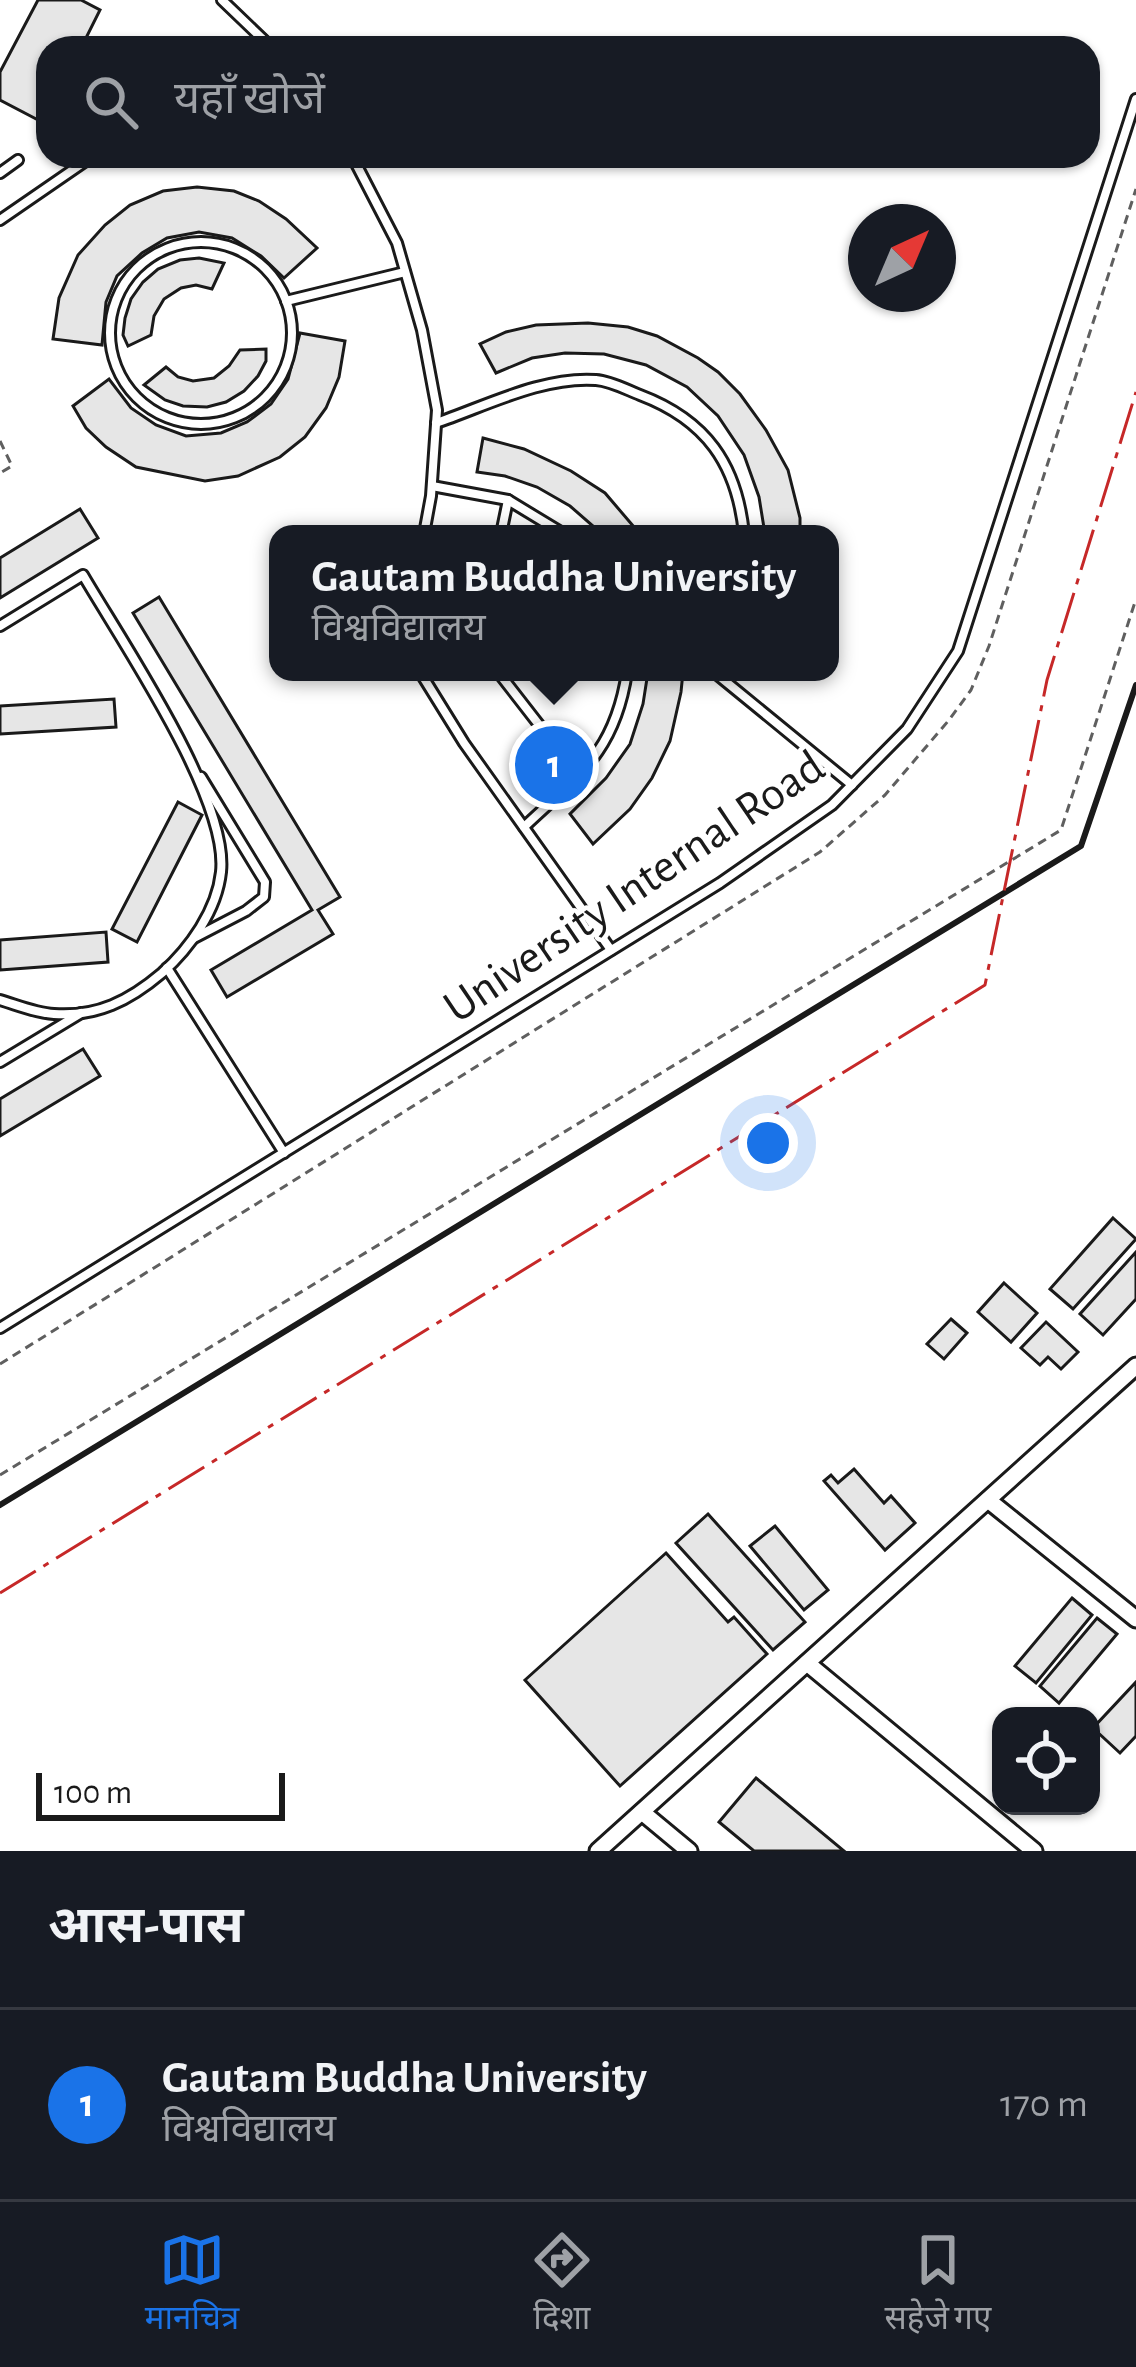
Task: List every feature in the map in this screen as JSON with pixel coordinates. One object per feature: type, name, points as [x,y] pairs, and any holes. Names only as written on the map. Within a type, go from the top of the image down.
[{"type":"street","points":[[598,1851],[1136,1366]]},
{"type":"street","points":[[988,1500],[1136,1619]]},
{"type":"street","points":[[807,1663],[1034,1851]]},
{"type":"street","points":[[642,1812],[689,1851]]},
{"type":"lane","points":[[222,0],[259,36]]},
{"type":"lane","name":"University Internal Road","points":[[0,1328],[720,883],[832,806],[907,729],[958,651],[1136,99]]},
{"type":"lane","points":[[0,173],[18,160]]},
{"type":"lane","points":[[0,220],[76,168]]},
{"type":"lane","points":[[358,168],[397,243],[422,330],[437,410],[426,525]]},
{"type":"lane","points":[[186,242],[218,242],[255,258],[280,286],[286,302],[292,319],[292,352],[276,388],[246,414],[216,424],[181,423],[147,408],[126,386],[110,347],[110,314],[126,278],[152,254],[186,242]]},
{"type":"lane","points":[[286,302],[405,272]]},
{"type":"lane","points":[[436,423],[546,384],[599,380],[684,415],[708,438],[727,468],[743,525]]},
{"type":"lane","points":[[432,486],[508,500],[549,525]]},
{"type":"lane","points":[[503,525],[508,500]]},
{"type":"lane","points":[[0,626],[83,575],[265,882],[264,897],[191,939]]},
{"type":"lane","points":[[426,681],[611,950]]},
{"type":"lane","points":[[505,681],[578,776]]},
{"type":"lane","points":[[524,827],[607,742],[626,681]]},
{"type":"lane","points":[[725,681],[852,785]]},
{"type":"lane","points":[[0,1000],[52,1014],[106,1010],[145,987],[179,958],[210,911],[221,873],[220,841],[191,760]]},
{"type":"lane","points":[[167,968],[284,1153]]},
{"type":"lane","points":[[0,1062],[83,1012]]},
{"type":"path","points":[[0,1364],[820,852],[885,795],[971,690],[1136,189]]},
{"type":"path","points":[[0,441],[11,466],[0,473]]},
{"type":"path","points":[[0,1475],[1060,830],[1136,599]]},
{"type":"building","points":[[38,0],[81,0],[100,10],[87,36],[36,36],[36,119],[0,100],[0,72]]},
{"type":"building","points":[[197,187],[234,191],[259,201],[317,248],[284,278],[232,238],[199,232],[167,238],[117,276],[106,302],[102,345],[53,339],[59,298],[78,255],[105,225],[130,205],[163,191]]},
{"type":"building","points":[[199,258],[224,263],[212,289],[181,288],[164,299],[154,316],[151,335],[128,346],[123,335],[125,318],[143,282],[158,269]]},
{"type":"building","points":[[536,325],[628,327],[657,336],[718,372],[766,430],[788,470],[800,525],[764,525],[744,455],[718,416],[687,387],[646,365],[604,354],[565,353],[532,358],[496,373],[480,344]]},
{"type":"building","points":[[300,333],[345,341],[339,377],[326,408],[305,437],[280,457],[238,476],[205,481],[136,467],[86,428],[73,406],[109,379],[131,408],[156,425],[186,436],[221,433],[271,404],[288,379]]},
{"type":"building","points":[[266,349],[258,376],[226,402],[183,406],[144,385],[166,367],[193,381],[214,378],[240,350]]},
{"type":"building","points":[[483,438],[524,449],[605,493],[632,525],[592,525],[537,487],[477,472]]},
{"type":"building","points":[[80,509],[98,538],[0,598],[0,558]]},
{"type":"building","points":[[159,597],[340,897],[318,910],[333,934],[227,997],[211,970],[312,910],[133,613]]},
{"type":"building","points":[[647,681],[682,681],[670,741],[652,778],[630,809],[593,844],[570,814],[606,778],[630,744]]},
{"type":"building","points":[[114,699],[116,727],[0,734],[0,706]]},
{"type":"building","points":[[178,802],[202,815],[137,942],[112,929]]},
{"type":"building","points":[[106,932],[108,962],[0,970],[0,940]]},
{"type":"building","points":[[83,1049],[100,1076],[0,1136],[0,1099]]},
{"type":"building","points":[[1113,1218],[1136,1239],[1073,1309],[1050,1289]]},
{"type":"building","points":[[1136,1252],[1136,1299],[1103,1335],[1080,1314]]},
{"type":"building","points":[[1004,1283],[1037,1313],[1011,1342],[978,1312]]},
{"type":"building","points":[[951,1319],[967,1333],[944,1359],[927,1344]]},
{"type":"building","points":[[1046,1322],[1078,1352],[1061,1369],[1048,1357],[1040,1365],[1021,1348]]},
{"type":"building","points":[[854,1469],[884,1503],[891,1496],[915,1523],[885,1550],[824,1481],[831,1475],[838,1483]]},
{"type":"building","points":[[708,1514],[805,1622],[773,1650],[676,1543]]},
{"type":"building","points":[[775,1526],[828,1590],[804,1610],[750,1546]]},
{"type":"building","points":[[666,1553],[728,1622],[734,1617],[767,1654],[620,1786],[525,1680]]},
{"type":"building","points":[[1072,1598],[1092,1615],[1036,1683],[1015,1666]]},
{"type":"building","points":[[1097,1618],[1117,1634],[1059,1703],[1040,1686]]},
{"type":"building","points":[[1136,1682],[1136,1736],[1120,1753],[1100,1734],[1100,1721]]},
{"type":"building","points":[[756,1778],[844,1851],[754,1851],[719,1822]]},
{"type":"wall","points":[[0,1505],[1081,846],[1136,685]]},
{"type":"power","points":[[0,1593],[985,985],[1047,680],[1136,392]]},
{"type":"place","name":"Gautam Buddha University","points":[[554,765]]}]
